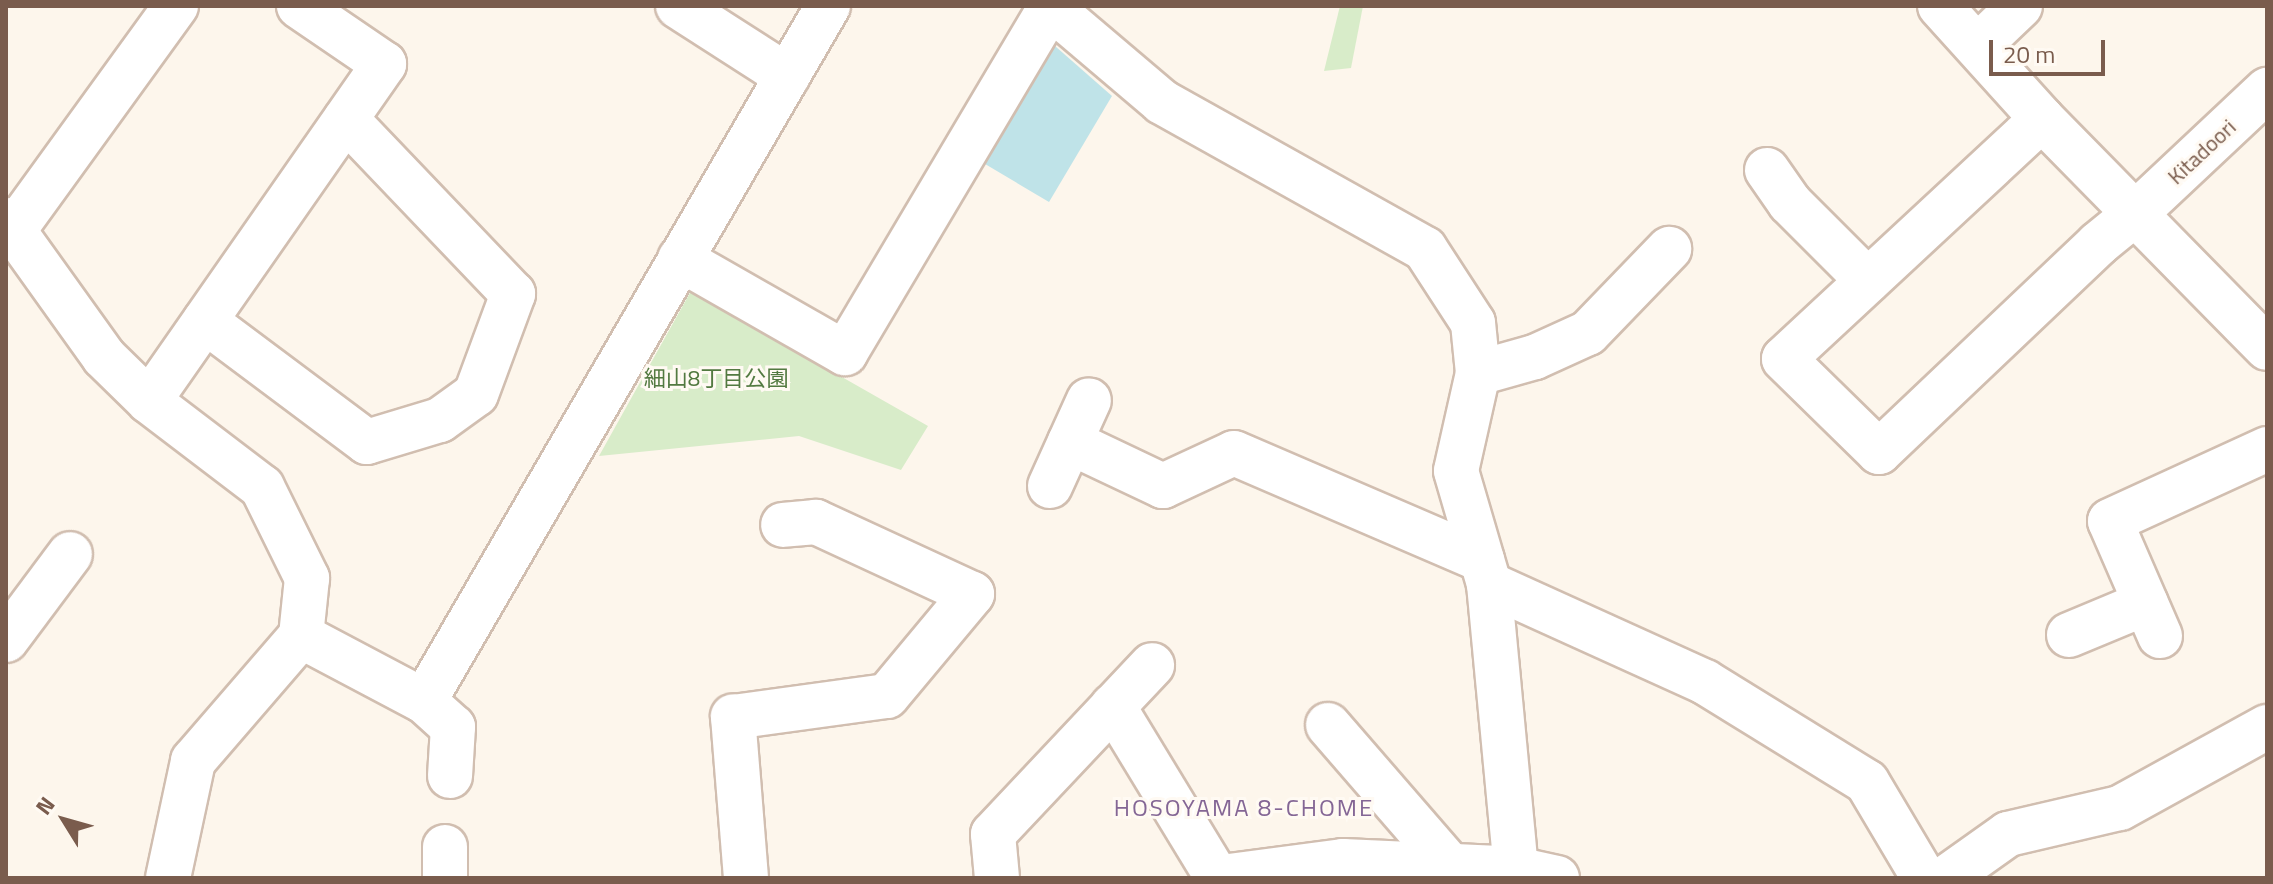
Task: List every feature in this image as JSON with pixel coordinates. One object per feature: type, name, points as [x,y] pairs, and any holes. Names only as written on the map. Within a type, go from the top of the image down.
[{"type":"street","points":[[168,878],[193,761],[301,636],[307,578],[262,487],[149,401],[104,357],[8,229],[176,6]]},
{"type":"street","points":[[149,401],[384,64],[299,6]]},
{"type":"street","points":[[678,6],[787,76]]},
{"type":"street","points":[[424,701],[828,6]]},
{"type":"street","points":[[1940,6],[2042,119],[2267,348]]},
{"type":"street","points":[[1978,46],[2020,6]]},
{"type":"street","points":[[680,259],[845,353],[1050,7],[1162,102],[1319,186],[1425,249],[1473,323],[1478,373],[1456,471],[1485,572],[1536,873],[1343,861],[1216,878],[1113,706]]},
{"type":"street","name":"Kitadoori","points":[[1868,281],[1784,359],[1879,452],[2098,244],[2136,213],[2267,90]]},
{"type":"street","points":[[205,321],[367,442],[440,420],[476,394],[513,294],[346,119]]},
{"type":"street","points":[[1767,170],[1790,203],[1868,281],[2042,119]]},
{"type":"street","points":[[1478,373],[1535,357],[1588,333],[1669,249]]},
{"type":"street","points":[[1050,486],[1089,400]]},
{"type":"street","points":[[1070,442],[1163,486],[1234,453],[1485,572],[1705,682],[1867,782],[1924,878]]},
{"type":"street","points":[[2069,635],[2153,620],[2110,521],[2267,449]]},
{"type":"street","points":[[746,878],[733,717],[887,696],[972,594],[816,522],[783,525]]},
{"type":"street","points":[[6,640],[70,554]]},
{"type":"street","points":[[301,636],[424,701],[453,727],[450,776]]},
{"type":"street","points":[[997,878],[993,834],[1152,665]]},
{"type":"street","points":[[1328,725],[1450,866]]},
{"type":"street","points":[[1946,878],[2008,834],[2120,808],[2267,727]]},
{"type":"green space","points":[[1340,6],[1363,6],[1351,68],[1324,71]]},
{"type":"green space","name":"細山8丁目公園","points":[[691,291],[928,426],[901,470],[799,436],[599,456]]},
{"type":"water","points":[[1055,46],[1112,96],[1049,202],[980,161],[1048,47]]},
{"type":"district","name":"HOSOYAMA 8-CHOME","points":[[1244,808]]}]
